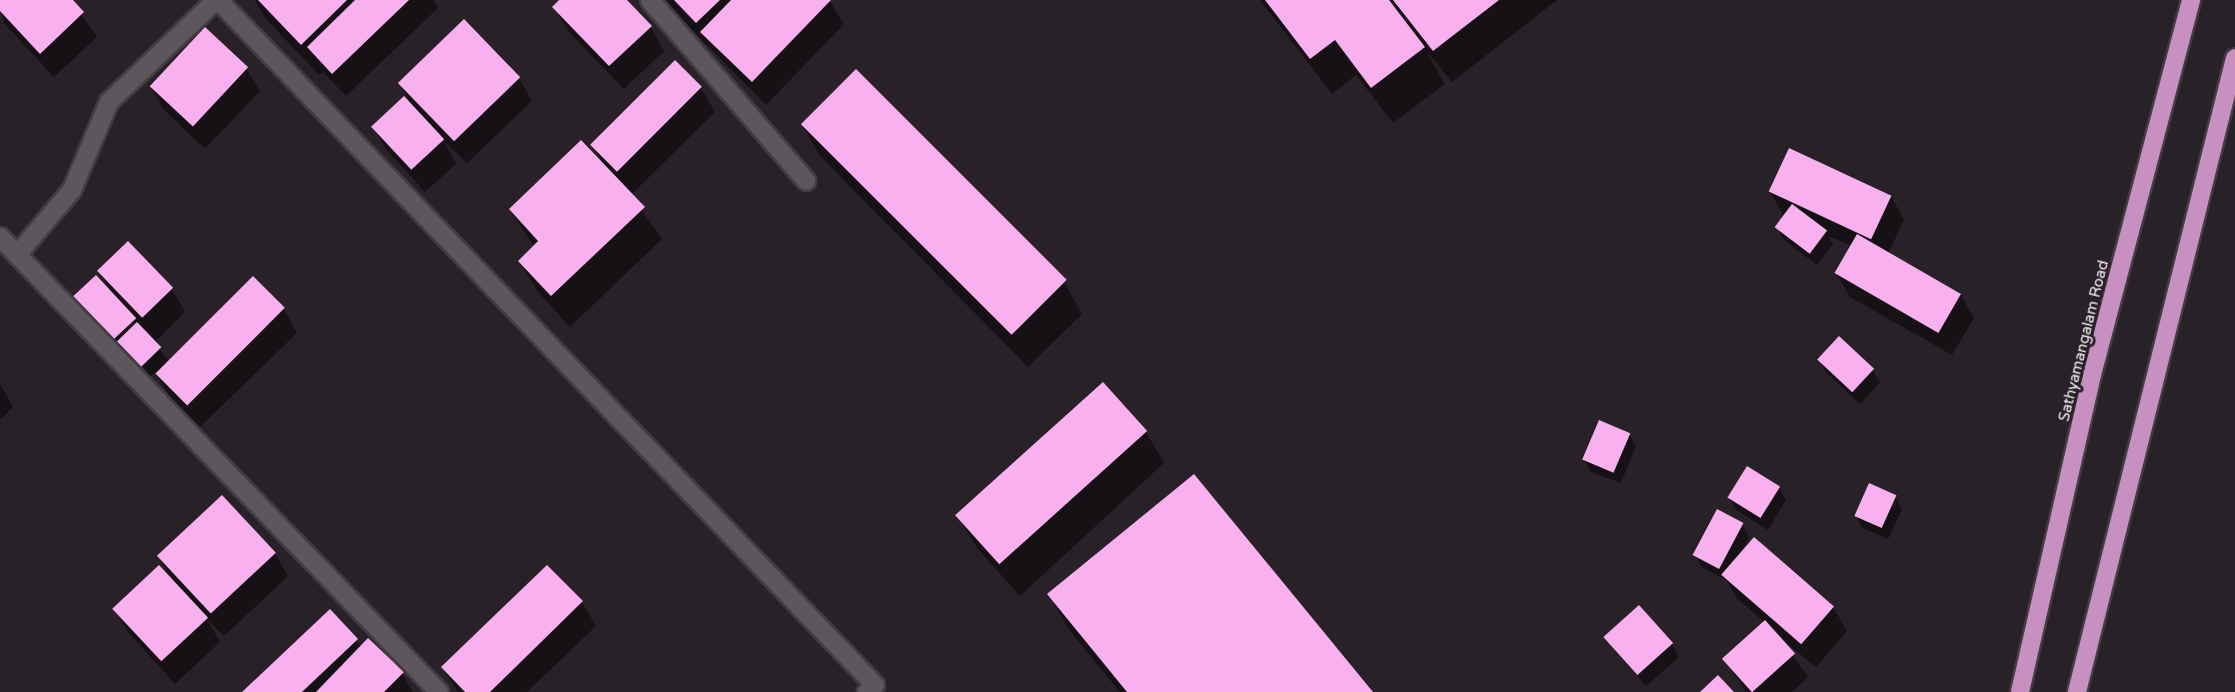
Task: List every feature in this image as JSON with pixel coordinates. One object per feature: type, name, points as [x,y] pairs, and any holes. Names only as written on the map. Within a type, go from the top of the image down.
[{"type":"highway","name":"Sathyamangalam Road","points":[[2020,692],[2092,375],[2191,0]]},
{"type":"highway","points":[[2077,692],[2235,58]]},
{"type":"street","points":[[17,255],[72,190],[109,102],[217,0],[875,685],[867,692]]},
{"type":"street","points":[[650,0],[806,181]]},
{"type":"street","points":[[0,237],[439,692]]},
{"type":"building","points":[[0,0],[73,0],[84,12],[40,54],[0,11]]},
{"type":"building","points":[[258,0],[347,0],[301,45]]},
{"type":"building","points":[[355,0],[409,0],[332,74],[307,47]]},
{"type":"building","points":[[559,0],[627,0],[652,26],[609,66],[552,7]]},
{"type":"building","points":[[674,0],[720,0],[696,23]]},
{"type":"building","points":[[731,0],[831,0],[752,82],[700,32]]},
{"type":"building","points":[[1265,0],[1389,0],[1425,47],[1371,88],[1335,40],[1310,59]]},
{"type":"building","points":[[1393,0],[1499,0],[1433,51]]},
{"type":"building","points":[[464,19],[520,77],[454,141],[398,83]]},
{"type":"building","points":[[205,27],[248,67],[193,126],[150,86]]},
{"type":"building","points":[[675,60],[702,87],[617,172],[590,145]]},
{"type":"building","points":[[856,69],[1067,280],[1012,335],[801,124]]},
{"type":"building","points":[[404,96],[444,139],[411,170],[371,127]]},
{"type":"building","points":[[581,140],[645,207],[551,296],[518,261],[538,241],[509,209]]},
{"type":"building","points":[[1789,148],[1891,196],[1871,239],[1769,192]]},
{"type":"building","points":[[1792,204],[1827,230],[1810,254],[1775,227]]},
{"type":"building","points":[[1857,234],[1961,294],[1938,333],[1834,273]]},
{"type":"building","points":[[128,241],[173,288],[142,318],[97,271]]},
{"type":"building","points":[[96,275],[136,318],[113,340],[73,297]]},
{"type":"building","points":[[253,276],[285,308],[187,405],[155,374]]},
{"type":"building","points":[[137,322],[161,347],[141,367],[117,341]]},
{"type":"building","points":[[1839,336],[1874,369],[1852,392],[1817,359]]},
{"type":"building","points":[[1103,382],[1147,431],[999,564],[955,515]]},
{"type":"building","points":[[1599,420],[1630,433],[1613,473],[1582,460]]},
{"type":"building","points":[[1747,466],[1780,487],[1760,518],[1727,497]]},
{"type":"building","points":[[1194,474],[1373,692],[1127,692],[1047,594]]},
{"type":"building","points":[[1869,483],[1896,495],[1882,528],[1854,516]]},
{"type":"building","points":[[222,495],[276,553],[211,613],[157,556]]},
{"type":"building","points":[[1717,509],[1743,523],[1719,569],[1693,555]]},
{"type":"building","points":[[1754,537],[1834,607],[1801,644],[1721,575]]},
{"type":"building","points":[[159,565],[208,618],[161,661],[112,609]]},
{"type":"building","points":[[547,565],[583,601],[490,692],[465,692],[441,667]]},
{"type":"building","points":[[1639,605],[1673,643],[1637,675],[1603,637]]},
{"type":"building","points":[[330,609],[358,639],[302,692],[242,692]]},
{"type":"building","points":[[1765,620],[1795,653],[1752,692],[1722,659]]},
{"type":"building","points":[[368,638],[404,672],[384,692],[316,692]]},
{"type":"building","points":[[1718,675],[1734,692],[1700,692]]}]
